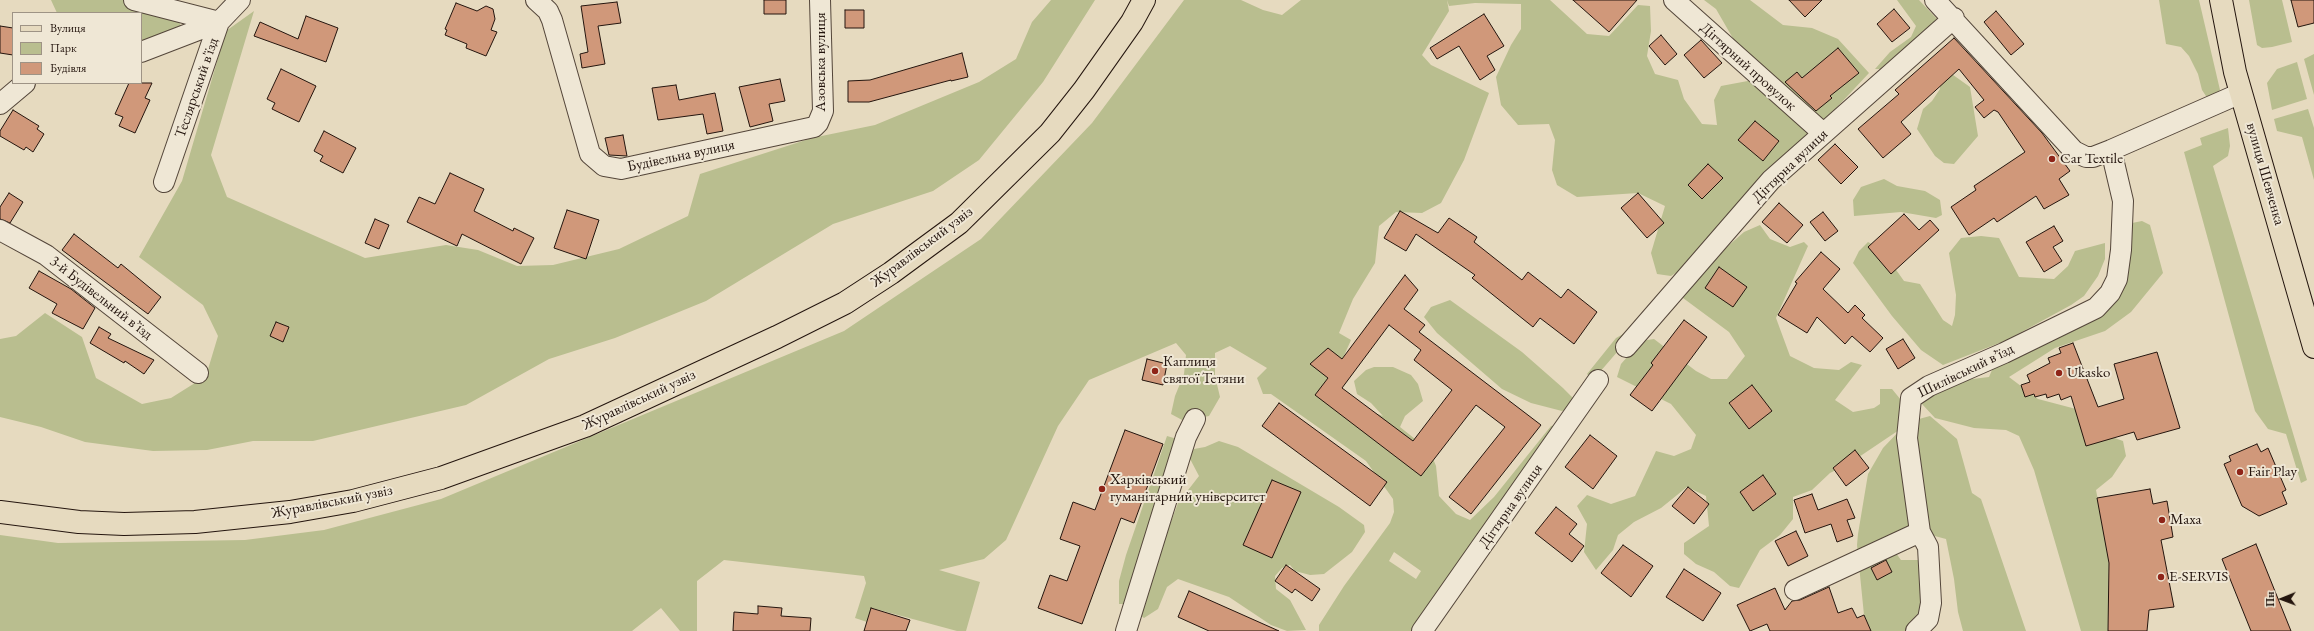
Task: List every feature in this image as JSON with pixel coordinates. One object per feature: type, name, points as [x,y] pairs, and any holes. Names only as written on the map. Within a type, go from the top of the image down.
[{"type":"main road","name":"Журавлівський узвіз","points":[[0,512],[79,522],[124,524],[196,522],[290,512],[353,501],[442,478],[585,426],[777,338],[845,303],[891,273],[959,223],[1050,133],[1084,90],[1132,22],[1144,0]]},
{"type":"main road","name":"вулиця Шевченка","points":[[2221,0],[2242,93],[2314,347]]},
{"type":"street","points":[[134,0],[219,22]]},
{"type":"street","name":"Теслярський в'їзд","points":[[164,182],[219,22],[240,0]]},
{"type":"street","name":"Будівельна вулиця","points":[[536,0],[548,11],[552,20],[587,146],[596,161],[604,166],[621,169],[808,129],[818,123]]},
{"type":"street","name":"Азовська вулиця","points":[[818,123],[823,111],[820,0]]},
{"type":"street","name":"Дігтярний провулок","points":[[1674,0],[1823,134]]},
{"type":"street","points":[[1935,0],[1954,18],[2074,150],[2086,157],[2111,150],[2242,93]]},
{"type":"street","name":"Дігтярна вулиця","points":[[1626,347],[1771,180],[1954,18]]},
{"type":"street","points":[[142,52],[219,22]]},
{"type":"street","points":[[0,104],[24,84]]},
{"type":"street","name":"Шилівський в’їзд","points":[[1920,532],[1907,438],[1911,398],[1929,386],[2004,353],[2096,308],[2110,293],[2116,279],[2120,257],[2123,201],[2111,150]]},
{"type":"street","name":"3-й Будівельний в’їзд","points":[[0,230],[46,255],[198,373]]},
{"type":"street","name":"Дігтярна вулиця","points":[[1422,631],[1598,380]]},
{"type":"street","points":[[1126,631],[1186,437],[1195,419]]},
{"type":"street","points":[[1795,590],[1920,532],[1928,547],[1932,603],[1928,619],[1916,631]]},
{"type":"green space","points":[[51,0],[159,0],[177,18],[181,26],[142,41],[142,12],[57,12]]},
{"type":"green space","points":[[1051,0],[1095,0],[1043,82],[979,160],[933,191],[833,224],[706,301],[615,338],[549,359],[466,405],[313,441],[253,441],[207,450],[153,451],[85,442],[41,427],[0,417],[0,339],[16,336],[45,313],[82,337],[96,378],[142,404],[171,398],[206,376],[218,336],[203,305],[139,257],[182,181],[226,31],[254,11],[211,155],[227,197],[365,258],[446,245],[478,250],[517,266],[553,265],[619,249],[688,216],[700,174],[812,138],[875,125],[979,82],[1016,59],[1032,22]]},
{"type":"green space","points":[[1184,0],[1241,0],[1263,10],[1282,15],[1301,0],[1447,0],[1449,11],[1422,55],[1431,65],[1489,93],[1464,160],[1441,203],[1422,213],[1396,212],[1379,226],[1375,263],[1353,299],[1339,333],[1351,340],[1334,378],[1340,400],[1383,416],[1371,403],[1357,394],[1354,381],[1366,370],[1374,367],[1393,367],[1411,375],[1418,384],[1423,401],[1405,416],[1400,427],[1430,451],[1436,466],[1439,496],[1456,514],[1470,520],[1494,497],[1551,426],[1556,425],[1415,631],[1319,631],[1319,625],[1344,586],[1390,523],[1394,512],[1393,499],[1366,461],[1271,394],[1263,394],[1257,378],[1267,368],[1230,346],[1215,353],[1215,376],[1220,397],[1209,416],[1184,421],[1171,414],[1175,396],[1184,374],[1186,355],[1176,343],[1089,380],[1058,426],[1006,540],[984,559],[939,570],[980,582],[966,631],[957,631],[872,608],[867,622],[855,618],[866,583],[864,576],[724,560],[697,581],[697,631],[680,631],[661,608],[632,631],[0,631],[0,535],[58,543],[245,540],[324,530],[441,499],[844,331],[981,239],[1092,123]],"holes":[[[1394,552],[1421,571],[1416,579],[1389,561]]]},
{"type":"green space","points":[[1447,0],[1550,0],[1587,34],[1609,36],[1638,5],[1650,6],[1651,31],[1647,56],[1655,74],[1678,80],[1684,99],[1702,124],[1717,125],[1714,100],[1721,86],[1753,80],[1742,54],[1716,9],[1704,0],[1750,0],[1783,25],[1812,28],[1838,39],[1869,73],[1691,263],[1671,276],[1657,274],[1651,253],[1665,206],[1638,193],[1577,197],[1557,185],[1552,170],[1555,140],[1549,124],[1518,125],[1501,105],[1496,77],[1511,45],[1521,29],[1521,4],[1475,3],[1449,6]]},
{"type":"green space","points":[[1897,0],[1919,0],[1937,19],[1882,69],[1875,69],[1890,52],[1911,37],[1916,26]]},
{"type":"green space","points":[[2159,0],[2199,0],[2220,90],[2212,96],[2206,96],[2202,90],[2198,74],[2189,56],[2181,47],[2166,44]]},
{"type":"green space","points":[[2249,0],[2282,0],[2292,42],[2262,48],[2257,45]]},
{"type":"green space","points":[[2314,54],[2314,95],[2304,59]]},
{"type":"green space","points":[[2297,62],[2307,99],[2272,110],[2267,83],[2277,69]]},
{"type":"green space","points":[[1949,72],[1970,87],[1978,136],[1954,164],[1944,163],[1935,156],[1917,129],[1923,109],[1932,101],[1940,89],[1940,82]]},
{"type":"green space","points":[[2308,109],[2314,128],[2314,180],[2302,137],[2277,131],[2274,119]]},
{"type":"green space","points":[[2228,128],[2230,146],[2228,156],[2213,166],[2307,480],[2301,483],[2286,434],[2268,429],[2255,411],[2184,152],[2202,145],[2200,138]]},
{"type":"green space","points":[[1884,179],[1897,186],[1925,191],[1940,200],[1942,215],[1936,218],[1901,212],[1854,216],[1853,200],[1861,187]]},
{"type":"green space","points":[[2142,221],[2150,225],[2163,273],[2131,312],[2105,331],[2055,348],[2009,377],[2038,399],[2076,409],[2095,431],[2123,441],[2126,456],[2112,477],[2096,490],[2109,557],[2108,631],[2081,631],[2034,470],[2019,436],[2006,430],[1974,428],[1935,418],[1922,404],[1932,390],[1947,382],[1989,377],[1995,363],[2093,313],[2132,223]]},
{"type":"green space","points":[[1760,225],[1770,239],[1790,247],[1804,242],[1808,246],[1776,318],[1790,356],[1814,368],[1839,370],[1851,362],[1862,365],[1835,400],[1853,412],[1874,408],[1880,404],[1880,389],[1892,389],[1901,400],[1908,422],[1930,416],[1957,439],[1972,493],[1981,499],[2026,631],[1963,631],[1958,612],[1954,579],[1946,539],[1912,530],[1885,538],[1901,560],[1922,560],[1923,631],[1871,631],[1864,615],[1857,545],[1858,534],[1868,474],[1883,448],[1902,428],[1850,463],[1830,473],[1812,490],[1793,497],[1793,519],[1780,535],[1760,550],[1739,588],[1730,586],[1714,572],[1696,564],[1684,554],[1684,543],[1709,526],[1706,496],[1687,487],[1661,508],[1634,522],[1618,535],[1613,550],[1596,570],[1584,552],[1587,524],[1577,506],[1587,495],[1611,504],[1635,496],[1656,451],[1674,456],[1691,449],[1696,435],[1671,404],[1617,377],[1621,364],[1641,341],[1654,339],[1696,371],[1711,379],[1727,379],[1745,356],[1729,332],[1683,298],[1686,283],[1744,232]]},
{"type":"green space","points":[[1981,236],[1999,238],[2019,277],[2054,279],[2068,266],[2075,251],[2105,243],[2105,259],[2098,276],[2084,296],[2071,305],[2007,340],[1943,365],[1921,350],[1892,316],[1853,263],[1859,251],[1868,242],[1882,250],[1904,281],[1920,284],[1943,320],[1952,326],[1955,315],[1956,295],[1949,253],[1961,238]]},
{"type":"green space","points":[[1450,300],[1522,352],[1563,388],[1575,400],[1572,409],[1562,411],[1531,403],[1502,389],[1437,333],[1424,317],[1431,307]]},
{"type":"green space","points":[[1627,332],[1624,344],[1593,380],[1587,374],[1616,338]]},
{"type":"green space","points":[[1167,436],[1177,439],[1128,601],[1124,604],[1119,604],[1119,581],[1126,555]]},
{"type":"green space","points":[[1219,441],[1238,447],[1339,507],[1364,525],[1365,532],[1352,552],[1324,574],[1310,575],[1295,571],[1290,565],[1282,568],[1275,576],[1276,589],[1290,600],[1306,630],[1287,631],[1271,625],[1229,597],[1178,579],[1167,587],[1158,609],[1144,618],[1137,613],[1178,503],[1199,476],[1189,457],[1194,449],[1205,447]]},
{"type":"building","points":[[764,0],[786,0],[786,14],[764,14]]},
{"type":"building","points":[[1573,0],[1637,0],[1609,32]]},
{"type":"building","points":[[1789,0],[1822,0],[1805,17]]},
{"type":"building","points":[[2291,0],[2314,0],[2314,23],[2298,27]]},
{"type":"building","points":[[617,2],[621,23],[598,26],[605,64],[582,68],[580,54],[588,52],[581,6]]},
{"type":"building","points":[[456,3],[477,11],[486,6],[493,9],[495,19],[491,30],[497,32],[486,56],[466,48],[467,44],[445,35],[447,30],[445,29]]},
{"type":"building","points":[[1894,9],[1910,28],[1892,42],[1877,24]]},
{"type":"building","points":[[845,10],[864,10],[864,28],[845,28]]},
{"type":"building","points":[[1996,11],[2024,44],[2011,55],[1984,22]]},
{"type":"building","points":[[1484,14],[1504,46],[1487,56],[1495,70],[1480,80],[1459,46],[1437,59],[1430,48]]},
{"type":"building","points":[[306,16],[338,28],[326,62],[254,36],[260,22],[298,39]]},
{"type":"building","points":[[0,26],[12,28],[12,55],[0,53]]},
{"type":"building","points":[[1661,35],[1677,54],[1665,65],[1649,46]]},
{"type":"building","points":[[1954,38],[2042,133],[2070,171],[2059,179],[2069,195],[2044,209],[2036,196],[1997,222],[1994,218],[1969,235],[1951,207],[1976,190],[1974,186],[2025,152],[1998,112],[1994,110],[1984,118],[1975,107],[1984,100],[1959,69],[1901,122],[1911,134],[1883,158],[1858,129],[1899,94],[1895,90]]},
{"type":"building","points":[[1701,40],[1722,63],[1704,78],[1684,55]]},
{"type":"building","points":[[1838,48],[1859,73],[1830,96],[1832,98],[1816,111],[1785,82],[1797,72],[1802,78]]},
{"type":"building","points":[[962,53],[968,77],[951,80],[869,102],[848,102],[848,81],[870,80]]},
{"type":"building","points":[[281,69],[316,86],[299,122],[272,109],[275,103],[267,99]]},
{"type":"building","points":[[780,79],[785,101],[769,104],[773,121],[750,127],[739,87]]},
{"type":"building","points":[[152,83],[145,98],[150,100],[135,133],[119,126],[123,117],[115,114],[129,84]]},
{"type":"building","points":[[676,85],[679,100],[715,93],[723,131],[707,134],[703,114],[658,120],[652,88]]},
{"type":"building","points":[[13,110],[39,126],[37,129],[44,134],[33,152],[26,147],[24,150],[0,136],[0,131]]},
{"type":"building","points":[[1755,121],[1779,141],[1763,161],[1738,140]]},
{"type":"building","points":[[324,131],[356,148],[343,173],[320,161],[323,156],[314,151]]},
{"type":"building","points":[[623,135],[627,156],[609,155],[605,138]]},
{"type":"building","points":[[1835,144],[1858,167],[1841,184],[1818,160]]},
{"type":"building","points":[[1708,164],[1723,178],[1702,199],[1688,185]]},
{"type":"building","points":[[450,173],[484,189],[474,211],[513,231],[514,228],[534,238],[521,264],[462,234],[457,246],[407,222],[419,197],[435,204]]},
{"type":"building","points":[[9,193],[23,202],[10,223],[0,219],[0,207]]},
{"type":"building","points":[[1638,193],[1664,223],[1647,238],[1621,208]]},
{"type":"building","points":[[1779,203],[1803,225],[1787,243],[1762,222]]},
{"type":"building","points":[[567,210],[599,220],[586,259],[554,248]]},
{"type":"building","points":[[1400,211],[1438,233],[1449,218],[1477,237],[1474,242],[1522,280],[1528,272],[1561,298],[1568,289],[1597,312],[1574,344],[1540,318],[1533,327],[1472,278],[1475,275],[1416,234],[1406,251],[1384,238]]},
{"type":"building","points":[[1823,212],[1838,231],[1825,241],[1810,222]]},
{"type":"building","points":[[1904,214],[1919,230],[1930,220],[1939,230],[1891,274],[1868,247]]},
{"type":"building","points":[[375,219],[389,225],[379,249],[365,243]]},
{"type":"building","points":[[2054,226],[2063,241],[2053,247],[2062,261],[2044,272],[2026,242]]},
{"type":"building","points":[[74,234],[118,268],[121,264],[161,297],[148,314],[62,250]]},
{"type":"building","points":[[1821,252],[1840,269],[1823,289],[1848,313],[1855,305],[1865,315],[1862,318],[1883,338],[1870,352],[1852,336],[1845,344],[1817,317],[1807,333],[1778,315],[1797,283],[1795,282]]},
{"type":"building","points":[[1719,267],[1747,287],[1733,307],[1705,288]]},
{"type":"building","points":[[39,271],[71,289],[95,308],[83,329],[52,313],[57,304],[29,288]]},
{"type":"building","points":[[1405,275],[1418,290],[1404,309],[1425,325],[1419,332],[1541,425],[1471,514],[1449,497],[1505,427],[1476,405],[1421,476],[1315,395],[1328,378],[1310,364],[1328,348],[1342,359]],"holes":[[[1389,325],[1421,350],[1414,360],[1452,390],[1413,441],[1342,388]]]},
{"type":"building","points":[[1684,320],[1707,337],[1652,411],[1630,395],[1653,365],[1651,363]]},
{"type":"building","points":[[276,322],[289,327],[283,342],[270,336]]},
{"type":"building","points":[[99,327],[111,334],[108,338],[154,360],[144,374],[125,361],[124,363],[90,343]]},
{"type":"building","points":[[1903,339],[1915,358],[1898,369],[1886,349]]},
{"type":"building","points":[[2073,343],[2098,407],[2124,399],[2114,364],[2157,352],[2180,428],[2137,440],[2134,432],[2086,446],[2071,396],[2061,400],[2059,394],[2047,398],[2046,394],[2035,397],[2034,394],[2025,397],[2021,385],[2030,382],[2027,375],[2050,363],[2048,358],[2061,353],[2059,348]]},
{"type":"building","name":"Каплиця святої Тетяни","points":[[1147,359],[1167,364],[1163,385],[1142,380]]},
{"type":"building","points":[[1752,385],[1772,411],[1749,429],[1729,403]]},
{"type":"building","points":[[1279,403],[1387,482],[1370,506],[1262,426]]},
{"type":"building","points":[[1125,430],[1163,444],[1134,523],[1121,518],[1082,624],[1038,608],[1050,575],[1067,581],[1080,546],[1060,539],[1073,502],[1095,510]]},
{"type":"building","points":[[1590,435],[1617,456],[1593,489],[1565,467]]},
{"type":"building","points":[[2257,444],[2261,452],[2268,448],[2286,490],[2282,492],[2287,504],[2259,516],[2242,506],[2224,464],[2231,461],[2229,456]]},
{"type":"building","points":[[1855,450],[1869,468],[1846,486],[1833,468]]},
{"type":"building","points":[[1763,475],[1776,494],[1753,511],[1740,492]]},
{"type":"building","points":[[1272,480],[1301,492],[1272,558],[1243,545]]},
{"type":"building","points":[[1688,487],[1709,504],[1694,524],[1672,506]]},
{"type":"building","points":[[2150,489],[2153,504],[2167,501],[2173,537],[2161,540],[2174,607],[2149,610],[2147,631],[2108,631],[2109,563],[2097,498]]},
{"type":"building","points":[[1812,494],[1818,510],[1847,499],[1855,518],[1847,520],[1853,536],[1837,542],[1831,524],[1805,533],[1794,500]]},
{"type":"building","points":[[1556,507],[1577,524],[1569,534],[1584,546],[1572,562],[1535,533]]},
{"type":"building","points":[[1796,531],[1808,556],[1788,566],[1775,541]]},
{"type":"building","points":[[2256,544],[2291,631],[2251,631],[2222,559]]},
{"type":"building","points":[[1623,545],[1653,566],[1631,597],[1601,573]]},
{"type":"building","points":[[1886,560],[1892,572],[1877,580],[1871,568]]},
{"type":"building","points":[[1286,565],[1320,589],[1312,601],[1295,589],[1292,593],[1275,581]]},
{"type":"building","points":[[1684,569],[1721,593],[1703,621],[1666,597]]},
{"type":"building","points":[[1829,587],[1838,613],[1852,608],[1857,618],[1864,615],[1871,631],[1770,631],[1767,624],[1750,631],[1737,605],[1775,588],[1785,610],[1792,601],[1800,600]]},
{"type":"building","points":[[1189,591],[1279,631],[1209,631],[1178,617]]},
{"type":"building","points":[[758,606],[782,608],[781,616],[811,618],[810,631],[733,631],[734,612],[758,614]]},
{"type":"building","points":[[871,608],[910,620],[906,631],[864,631]]},
{"type":"place","name":"Car Textile","points":[[2052,159]]},
{"type":"place","name":"Каплиця святої Тетяни","points":[[1155,371]]},
{"type":"place","name":"Ukasko","points":[[2059,373]]},
{"type":"place","name":"Fair Play","points":[[2240,472]]},
{"type":"place","name":"Харківський гуманітарний університет","points":[[1102,489]]},
{"type":"place","name":"Маха","points":[[2162,520]]},
{"type":"place","name":"E-SERVIS","points":[[2161,577]]}]
